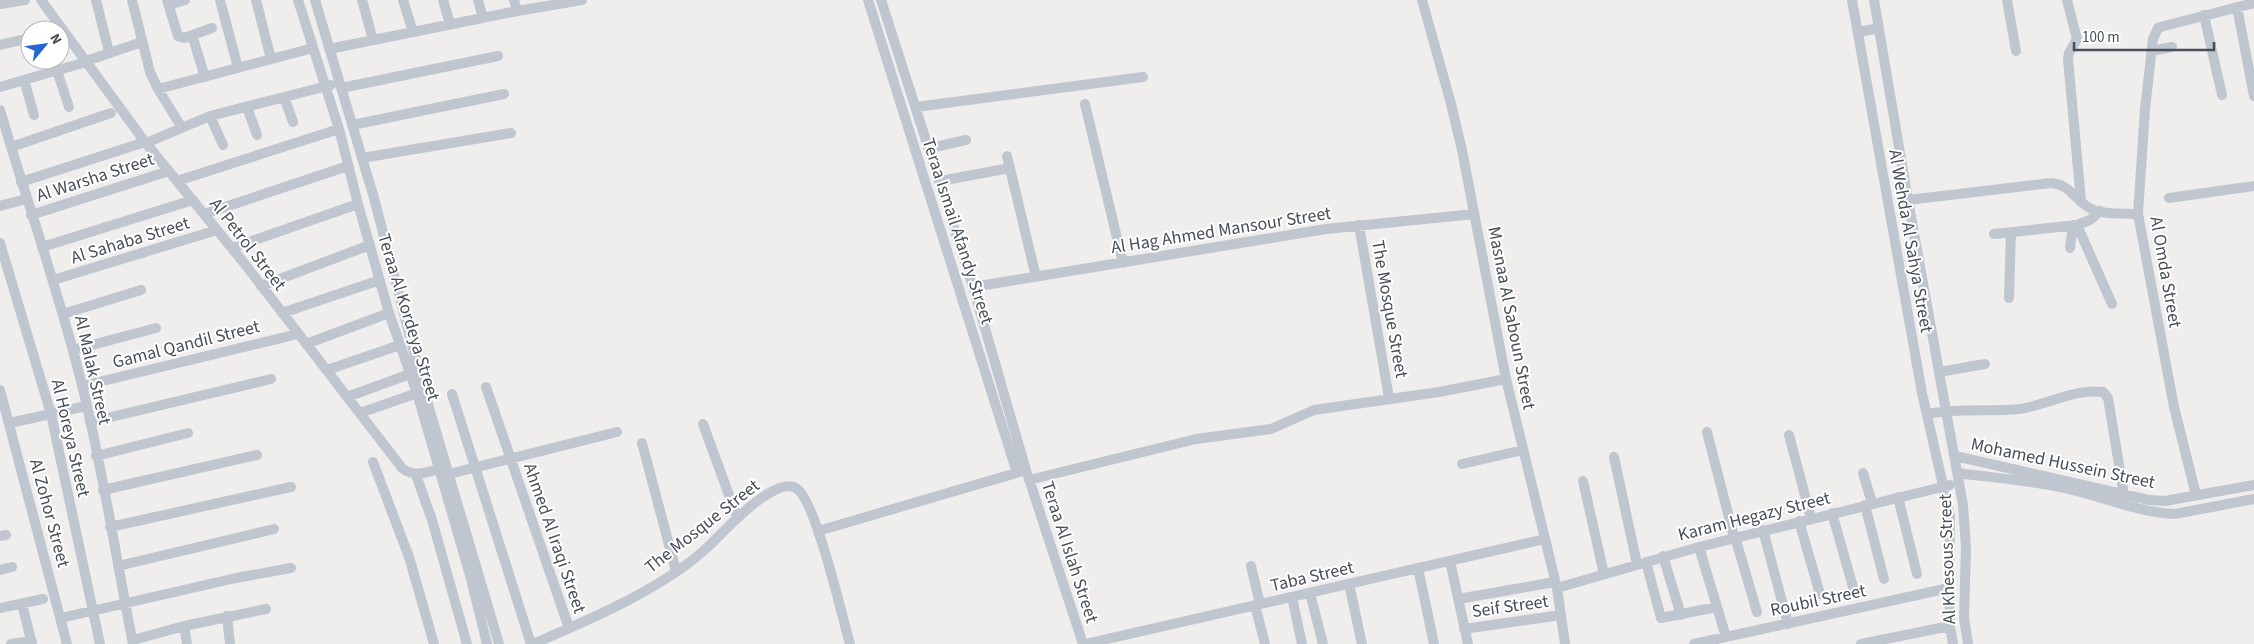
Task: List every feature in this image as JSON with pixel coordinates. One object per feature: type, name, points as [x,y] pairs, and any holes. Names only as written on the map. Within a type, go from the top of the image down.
[{"type":"street","points":[[0,4],[25,0]]},
{"type":"street","name":"Al Petrol Street","points":[[41,0],[55,20]]},
{"type":"street","points":[[96,0],[109,52]]},
{"type":"street","points":[[132,0],[142,42],[158,90],[182,128]]},
{"type":"street","points":[[186,0],[168,3],[177,35],[182,38],[212,28]]},
{"type":"street","points":[[220,0],[238,68]]},
{"type":"street","points":[[256,0],[271,59]]},
{"type":"street","name":"Teraa Al Kordeya Street","points":[[298,0],[339,129],[389,313],[410,374],[420,392]]},
{"type":"street","name":"Teraa Al Kordeya Street","points":[[315,0],[362,158],[420,392],[499,644]]},
{"type":"street","points":[[362,0],[373,40]]},
{"type":"street","points":[[403,0],[414,32]]},
{"type":"street","points":[[443,0],[450,24]]},
{"type":"street","points":[[478,0],[484,18]]},
{"type":"street","points":[[514,0],[517,11]]},
{"type":"street","points":[[329,49],[555,2],[582,0]]},
{"type":"street","name":"Masnaa Al Saboun Street","points":[[1422,0],[1450,100],[1506,379],[1556,585],[1565,644]]},
{"type":"street","name":"Al Wehda Al Sahya Street","points":[[1852,0],[1927,414],[1944,486]]},
{"type":"street","name":"Al Wehda Al Sahya Street","points":[[1874,0],[1938,372],[1959,478]]},
{"type":"street","points":[[2007,0],[2016,51]]},
{"type":"street","points":[[2066,0],[2078,39],[2068,53],[2068,58],[2081,200]]},
{"type":"street","points":[[869,3],[881,1]]},
{"type":"street","name":"Teraa Ismail Afandy Street","points":[[881,1],[974,287],[1024,474]]},
{"type":"street","name":"Teraa Ismail Afandy Street","points":[[869,3],[1024,474]]},
{"type":"street","points":[[2222,95],[2204,15],[2254,3]]},
{"type":"street","points":[[2237,7],[2254,96]]},
{"type":"street","name":"Al Omda Street","points":[[2196,495],[2174,407],[2138,214],[2138,191],[2154,33],[2158,28],[2204,15]]},
{"type":"street","points":[[1859,32],[1879,28]]},
{"type":"street","points":[[192,34],[205,77]]},
{"type":"street","points":[[0,45],[20,40]]},
{"type":"street","name":"Al Petrol Street","points":[[70,40],[146,142],[232,248],[402,468],[408,473],[416,475]]},
{"type":"street","points":[[70,66],[142,42]]},
{"type":"street","points":[[2151,51],[2172,47]]},
{"type":"street","points":[[158,90],[313,48]]},
{"type":"street","points":[[21,182],[146,142],[210,116],[326,87],[498,56]]},
{"type":"street","points":[[0,87],[57,70],[69,107]]},
{"type":"street","points":[[916,107],[1143,77]]},
{"type":"street","points":[[24,80],[34,116]]},
{"type":"street","points":[[352,125],[504,94]]},
{"type":"street","points":[[284,97],[293,122]]},
{"type":"street","points":[[1085,104],[1123,263]]},
{"type":"street","points":[[247,107],[257,135]]},
{"type":"street","name":"Al Malak Street","points":[[0,110],[31,215],[64,314],[90,422],[124,604],[133,642]]},
{"type":"street","points":[[11,147],[111,113]]},
{"type":"street","points":[[210,116],[223,145]]},
{"type":"street","points":[[177,181],[339,129]]},
{"type":"street","points":[[362,158],[511,132]]},
{"type":"street","points":[[930,148],[966,140]]},
{"type":"street","points":[[1007,156],[1036,277]]},
{"type":"street","points":[[204,214],[348,166]]},
{"type":"street","points":[[940,182],[1010,168]]},
{"type":"street","name":"Al Warsha Street","points":[[31,215],[169,171]]},
{"type":"street","points":[[1908,200],[2051,183],[2067,187],[2087,206],[2100,211],[2138,214]]},
{"type":"street","points":[[2168,198],[2254,186]]},
{"type":"street","points":[[0,206],[26,199]]},
{"type":"street","points":[[42,247],[192,200]]},
{"type":"street","points":[[232,248],[358,204]]},
{"type":"street","points":[[1994,234],[2075,225],[2090,220],[2100,211]]},
{"type":"street","name":"Al Hag Ahmed Mansour Street","points":[[974,287],[1273,237],[1359,225],[1474,214]]},
{"type":"street","name":"The Mosque Street","points":[[1359,225],[1390,398]]},
{"type":"street","points":[[2070,248],[2075,225]]},
{"type":"street","points":[[2075,225],[2112,304]]},
{"type":"street","name":"Al Sahaba Street","points":[[53,280],[217,230]]},
{"type":"street","points":[[2009,298],[2011,232]]},
{"type":"street","name":"Al Horeya Street","points":[[0,243],[51,414],[100,644]]},
{"type":"street","points":[[261,286],[370,246]]},
{"type":"street","points":[[282,313],[380,280]]},
{"type":"street","points":[[64,314],[141,290]]},
{"type":"street","points":[[306,344],[389,313]]},
{"type":"street","points":[[73,350],[156,328]]},
{"type":"street","name":"Gamal Qandil Street","points":[[82,386],[298,334]]},
{"type":"street","points":[[326,370],[400,345]]},
{"type":"street","points":[[1938,372],[1985,364]]},
{"type":"street","points":[[347,397],[410,374]]},
{"type":"street","points":[[818,530],[1024,474],[1196,439],[1271,429],[1314,410],[1439,392],[1506,379]]},
{"type":"street","points":[[90,422],[271,380]]},
{"type":"street","name":"Ahmed Al Iraqi Street","points":[[486,387],[569,628]]},
{"type":"street","name":"Al Zohor Street","points":[[0,390],[67,644]]},
{"type":"street","points":[[1927,414],[1946,410],[2021,408],[2048,403],[2070,395],[2092,391],[2103,392],[2108,398],[2124,495]]},
{"type":"street","points":[[360,414],[420,392]]},
{"type":"street","points":[[452,394],[532,644]]},
{"type":"street","points":[[10,423],[86,406]]},
{"type":"street","points":[[703,424],[737,517]]},
{"type":"street","points":[[467,644],[432,520],[416,475],[445,470],[476,468],[617,432]]},
{"type":"street","points":[[1707,432],[1757,612]]},
{"type":"street","points":[[96,456],[188,433]]},
{"type":"street","points":[[1789,435],[1810,518]]},
{"type":"street","points":[[642,443],[676,571]]},
{"type":"street","points":[[1462,464],[1523,450]]},
{"type":"street","points":[[103,490],[257,455]]},
{"type":"street","name":"Mohamed Hussein Street","points":[[1955,456],[2047,475],[2137,498],[2165,501],[2254,485]]},
{"type":"street","points":[[1614,457],[1641,563],[1661,618],[1717,607]]},
{"type":"street","points":[[373,462],[409,557],[434,644]]},
{"type":"street","name":"Teraa Al Kordeya Street","points":[[445,470],[487,644]]},
{"type":"street","points":[[1863,473],[1884,579]]},
{"type":"street","name":"Teraa Al Islah Street","points":[[1024,474],[1084,644]]},
{"type":"street","name":"Mohamed Hussein Street","points":[[1959,478],[2061,487],[2144,510],[2175,514],[2254,499]]},
{"type":"street","name":"Karam Hegazy Street","points":[[1458,599],[1556,585],[1604,574],[1699,546],[1944,486],[1959,478]]},
{"type":"street","name":"Al Khesous Street","points":[[1959,478],[1965,526],[1964,618],[1968,644]]},
{"type":"street","points":[[1582,481],[1604,574]]},
{"type":"street","name":"The Mosque Street","points":[[532,644],[619,604],[676,571],[709,546],[737,517],[762,498],[781,487],[793,486],[799,490],[806,500],[818,530],[850,644]]},
{"type":"street","name":"Al Khesous Street","points":[[1944,486],[1951,526],[1949,588],[1950,626],[1953,644]]},
{"type":"street","points":[[110,527],[291,487]]},
{"type":"street","points":[[2219,491],[2221,506]]},
{"type":"street","points":[[1898,497],[1917,574]]},
{"type":"street","points":[[1832,513],[1853,587]]},
{"type":"street","points":[[1799,521],[1820,594]]},
{"type":"street","points":[[118,566],[274,529]]},
{"type":"street","points":[[1763,530],[1788,624]]},
{"type":"street","name":"Taba Street","points":[[1084,644],[1545,539]]},
{"type":"street","points":[[1699,546],[1726,637]]},
{"type":"street","points":[[1663,556],[1681,615]]},
{"type":"street","points":[[1450,561],[1468,644]]},
{"type":"street","points":[[1251,566],[1265,644]]},
{"type":"street","points":[[0,570],[12,567]]},
{"type":"street","points":[[61,618],[236,578],[291,568]]},
{"type":"street","points":[[1418,568],[1434,644]]},
{"type":"street","points":[[1349,584],[1362,644]]},
{"type":"street","name":"Roubil Street","points":[[1694,644],[1949,588]]},
{"type":"street","points":[[1310,593],[1322,644]]},
{"type":"street","points":[[1292,597],[1302,644]]},
{"type":"street","points":[[0,608],[43,600]]},
{"type":"street","points":[[11,644],[32,643],[22,604]]},
{"type":"street","points":[[133,642],[184,626],[266,608]]},
{"type":"street","name":"Seif Street","points":[[1464,629],[1561,615]]},
{"type":"street","points":[[227,616],[230,644]]},
{"type":"street","points":[[184,626],[187,644]]},
{"type":"street","points":[[1861,644],[1950,626]]}]
